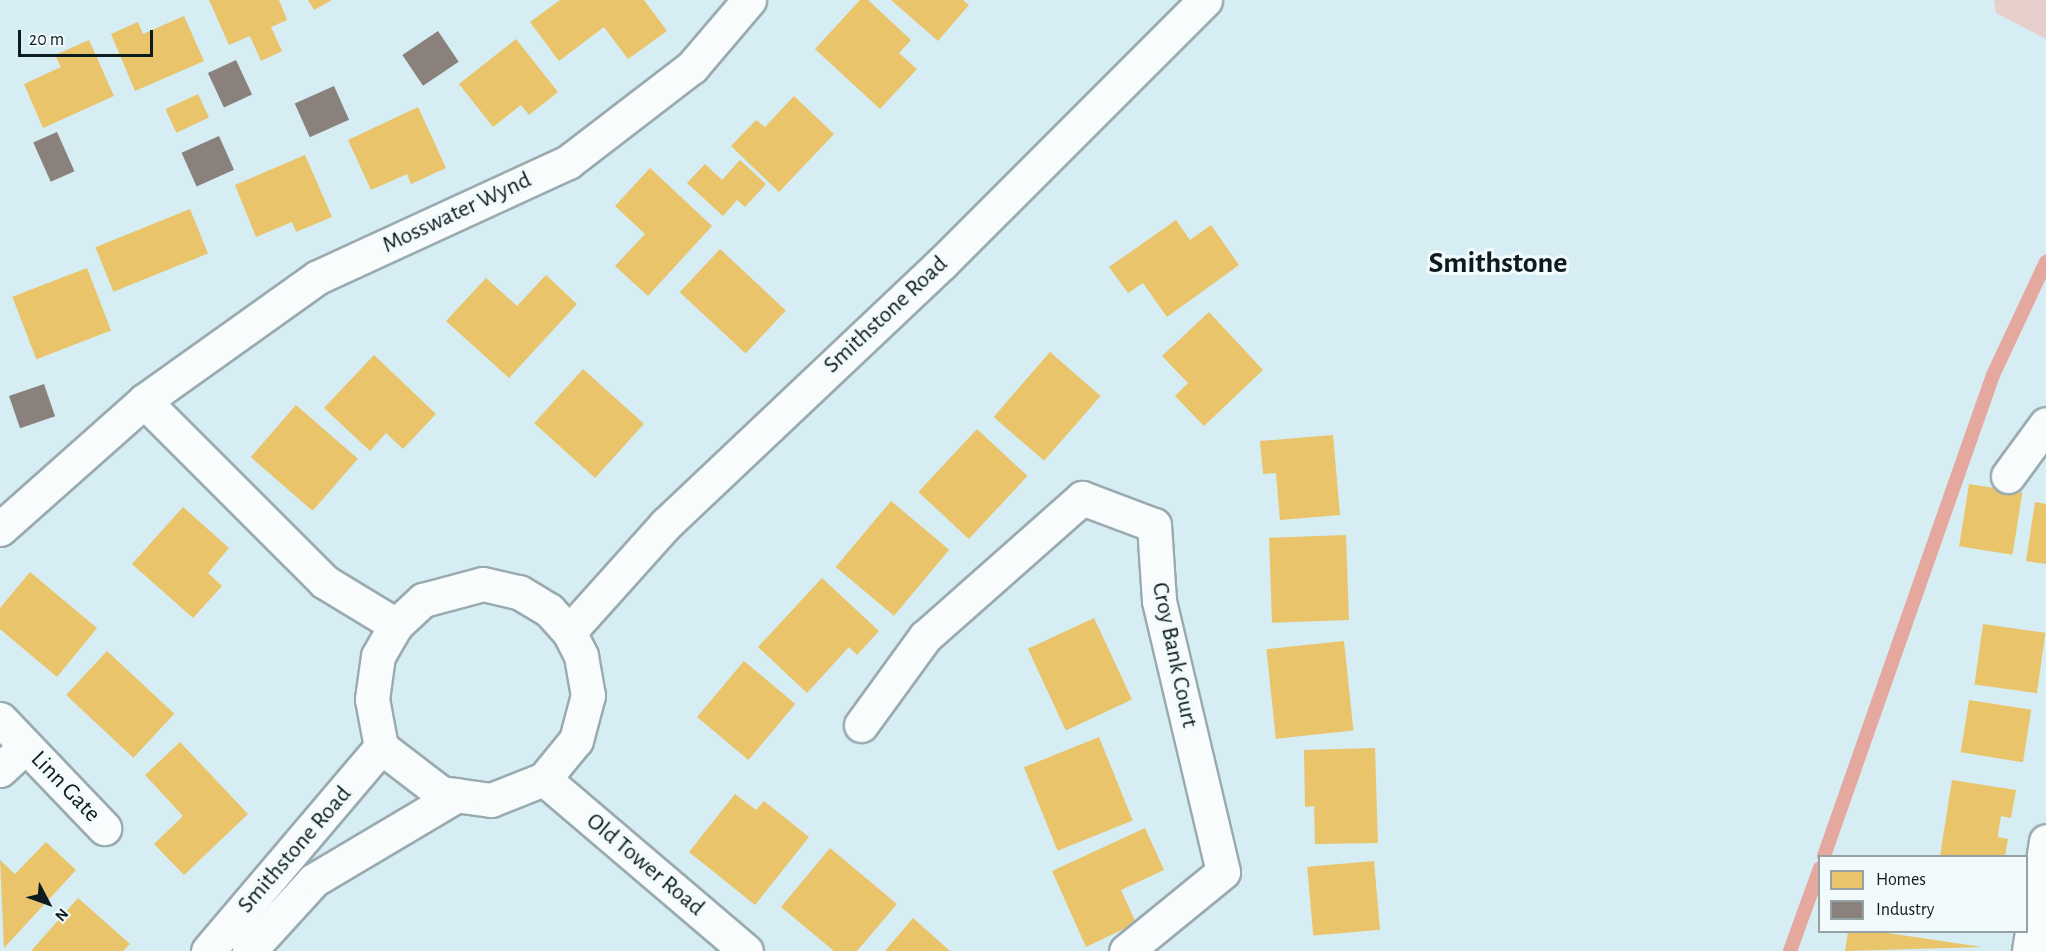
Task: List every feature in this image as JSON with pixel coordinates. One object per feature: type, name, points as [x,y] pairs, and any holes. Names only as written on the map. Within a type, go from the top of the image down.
[{"type":"street","name":"Mosswater Wynd","points":[[0,529],[144,401],[318,277],[568,162],[692,67],[749,0]]},
{"type":"street","name":"Smithstone Road","points":[[569,632],[666,524],[942,263],[1204,0]]},
{"type":"street","points":[[144,401],[325,582],[396,625]]},
{"type":"street","points":[[2008,476],[2046,424]]},
{"type":"street","name":"Croy Bank Court","points":[[861,725],[925,637],[1082,498],[1154,525],[1159,601],[1223,872],[1126,951]]},
{"type":"street","points":[[483,584],[519,592],[549,610],[569,632],[581,656],[588,695],[576,740],[544,779],[491,800],[441,793],[381,747],[372,699],[378,656],[396,625],[442,591],[483,584]]},
{"type":"street","name":"Linn Gate","points":[[0,719],[104,828]]},
{"type":"street","name":"Linn Gate","points":[[0,770],[26,747]]},
{"type":"street","name":"Smithstone Road","points":[[208,951],[381,747]]},
{"type":"street","name":"Old Tower Road","points":[[544,779],[746,951]]},
{"type":"street","name":"Smithstone Road","points":[[249,951],[314,880],[458,795]]},
{"type":"street","points":[[2029,951],[2046,841]]},
{"type":"shaded area","points":[[1994,0],[2046,0],[2046,39],[1996,13]]},
{"type":"building: Homes","points":[[209,0],[279,0],[287,20],[271,27],[282,51],[261,61],[250,36],[229,45]]},
{"type":"building: Homes","points":[[308,0],[332,0],[314,10]]},
{"type":"building: Homes","points":[[560,0],[644,0],[667,31],[628,59],[604,27],[559,61],[530,22]]},
{"type":"building: Homes","points":[[860,0],[868,0],[911,40],[899,53],[917,69],[880,109],[815,49]]},
{"type":"building: Homes","points":[[891,0],[963,0],[969,5],[938,41]]},
{"type":"building: Homes","points":[[184,16],[204,61],[135,91],[111,34],[138,22],[143,34]]},
{"type":"building: Homes","points":[[516,39],[558,92],[529,115],[521,105],[493,127],[459,84]]},
{"type":"building: Homes","points":[[89,40],[114,96],[43,128],[24,84],[61,67],[55,55]]},
{"type":"building: Homes","points":[[198,94],[209,118],[176,133],[165,109]]},
{"type":"building: Homes","points":[[794,96],[834,134],[779,192],[731,146],[756,120],[765,127]]},
{"type":"building: Homes","points":[[418,107],[446,168],[411,184],[407,174],[371,190],[348,140]]},
{"type":"building: Homes","points":[[305,155],[332,217],[296,232],[292,222],[256,237],[235,185]]},
{"type":"building: Homes","points":[[740,160],[766,184],[745,207],[737,200],[723,216],[687,183],[705,164],[722,180]]},
{"type":"building: Homes","points":[[650,168],[712,226],[648,296],[615,266],[645,234],[615,206]]},
{"type":"building: Homes","points":[[190,209],[208,254],[113,292],[95,247]]},
{"type":"building: Homes","points":[[1176,220],[1190,240],[1211,225],[1239,265],[1167,317],[1143,283],[1128,293],[1109,267]]},
{"type":"building: Homes","points":[[720,249],[786,310],[746,354],[680,292]]},
{"type":"building: Homes","points":[[87,268],[111,331],[36,359],[12,297]]},
{"type":"building: Homes","points":[[546,275],[577,304],[509,378],[446,321],[486,278],[517,306]]},
{"type":"building: Homes","points":[[1209,312],[1263,370],[1204,426],[1175,396],[1188,383],[1162,356]]},
{"type":"building: Homes","points":[[1050,352],[1101,396],[1044,461],[994,417]]},
{"type":"building: Homes","points":[[374,355],[436,414],[403,449],[386,433],[370,451],[324,408]]},
{"type":"building: Homes","points":[[583,369],[644,424],[595,478],[534,423]]},
{"type":"building: Homes","points":[[296,405],[358,459],[313,511],[251,457]]},
{"type":"building: Homes","points":[[977,429],[1027,476],[969,539],[918,492]]},
{"type":"building: Homes","points":[[1333,435],[1340,515],[1280,520],[1276,473],[1263,474],[1260,441]]},
{"type":"building: Homes","points":[[1969,484],[2022,492],[2012,555],[1959,546]]},
{"type":"building: Homes","points":[[891,501],[949,550],[894,616],[836,567]]},
{"type":"building: Homes","points":[[2035,502],[2046,504],[2046,564],[2026,561]]},
{"type":"building: Homes","points":[[183,507],[229,548],[208,573],[222,586],[193,618],[132,564]]},
{"type":"building: Homes","points":[[1346,535],[1349,620],[1272,623],[1269,538]]},
{"type":"building: Homes","points":[[30,572],[97,628],[57,677],[0,629],[0,608]]},
{"type":"building: Homes","points":[[822,578],[879,631],[857,655],[849,647],[807,693],[758,647]]},
{"type":"building: Homes","points":[[1094,618],[1132,700],[1066,730],[1028,649]]},
{"type":"building: Homes","points":[[1983,624],[2045,633],[2037,693],[1975,684]]},
{"type":"building: Homes","points":[[1344,641],[1353,731],[1276,739],[1266,649]]},
{"type":"building: Homes","points":[[107,651],[174,714],[133,758],[66,695]]},
{"type":"building: Homes","points":[[744,661],[795,704],[748,760],[697,717]]},
{"type":"building: Homes","points":[[1969,700],[2031,710],[2023,762],[1961,752]]},
{"type":"building: Homes","points":[[1099,737],[1133,820],[1058,851],[1024,767]]},
{"type":"building: Homes","points":[[180,742],[248,814],[184,875],[154,844],[183,816],[145,775]]},
{"type":"building: Homes","points":[[1375,748],[1378,843],[1315,844],[1314,806],[1305,807],[1304,750]]},
{"type":"building: Homes","points":[[1952,780],[2016,790],[2011,818],[2001,816],[1998,837],[2008,839],[2005,855],[1940,855]]},
{"type":"building: Homes","points":[[735,794],[756,810],[764,801],[809,837],[755,905],[689,852]]},
{"type":"building: Homes","points":[[1145,828],[1164,870],[1121,890],[1136,923],[1086,947],[1052,871]]},
{"type":"building: Homes","points":[[46,842],[76,870],[4,948],[0,860],[15,874]]},
{"type":"building: Homes","points":[[830,848],[897,904],[857,951],[834,951],[781,907]]},
{"type":"building: Homes","points":[[1374,861],[1380,930],[1313,936],[1307,867]]},
{"type":"building: Homes","points":[[78,898],[130,944],[123,951],[31,951]]},
{"type":"building: Homes","points":[[913,918],[950,951],[885,951]]},
{"type":"building: Homes","points":[[1848,933],[1888,933],[1982,947],[1845,951]]},
{"type":"building: Industry","points":[[438,31],[459,62],[423,86],[402,55]]},
{"type":"building: Industry","points":[[236,60],[252,94],[224,108],[208,73]]},
{"type":"building: Industry","points":[[334,86],[349,120],[310,137],[295,103]]},
{"type":"building: Industry","points":[[57,132],[74,171],[51,182],[33,143]]},
{"type":"building: Industry","points":[[219,136],[234,170],[197,186],[182,153]]},
{"type":"building: Industry","points":[[44,384],[55,416],[20,428],[9,396]]},
{"type":"waterway","points":[[1824,855],[1993,375],[2046,262]]},
{"type":"waterway","points":[[1790,951],[1818,874]]},
{"type":"district","name":"Smithstone","points":[[1498,263]]}]
